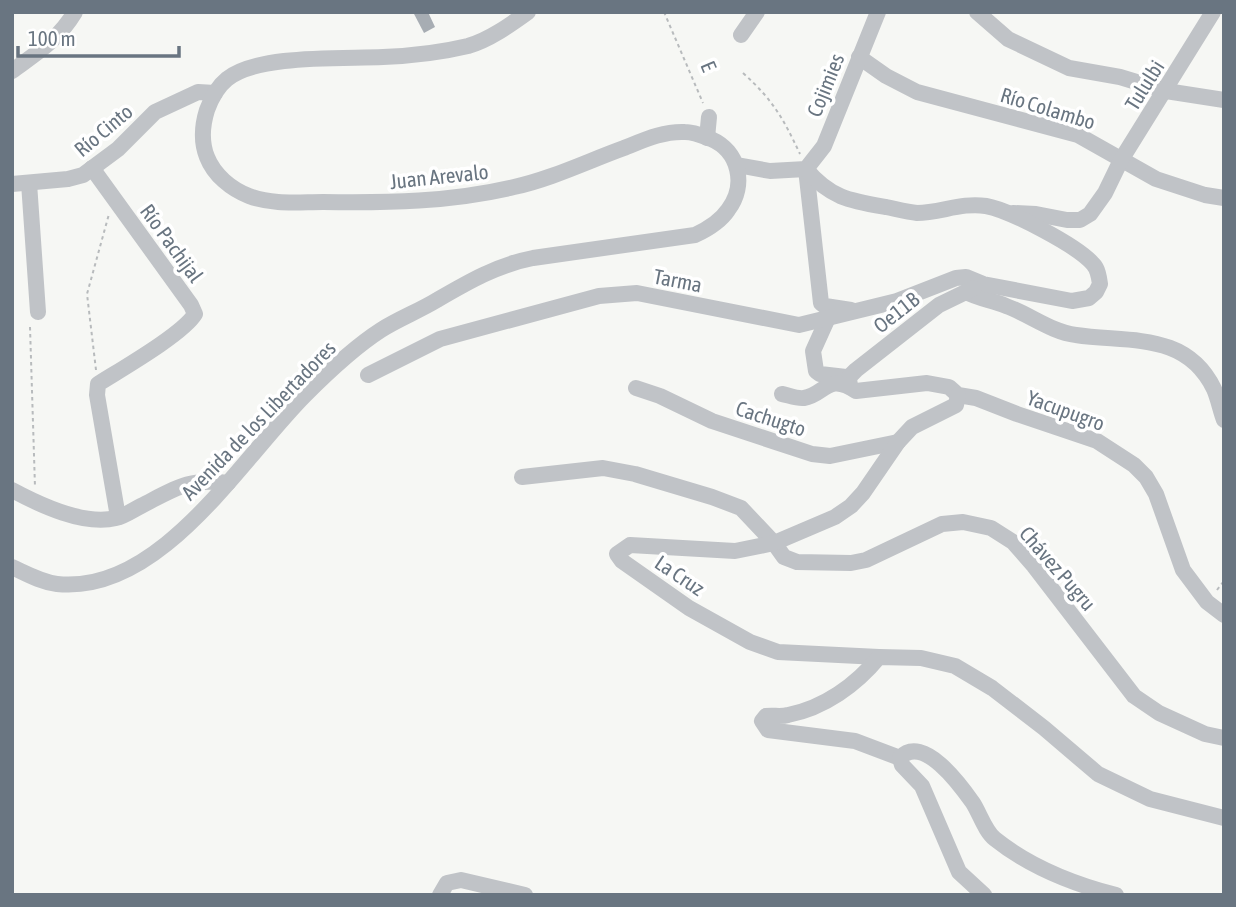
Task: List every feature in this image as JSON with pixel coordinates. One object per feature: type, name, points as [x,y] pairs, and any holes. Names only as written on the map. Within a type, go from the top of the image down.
[{"type":"street","points":[[12,71],[55,40],[75,12]]},
{"type":"street","points":[[215,93],[233,75],[273,62],[388,57],[469,46],[504,29],[528,12]]},
{"type":"street","points":[[741,35],[757,12]]},
{"type":"street","name":"Cojimies","points":[[806,169],[824,146],[878,12]]},
{"type":"street","points":[[977,12],[1008,39],[1069,68],[1224,100]]},
{"type":"street","name":"Tululbi","points":[[1007,213],[1080,220],[1090,214],[1213,12]]},
{"type":"street","name":"Río Colambo","points":[[859,57],[886,76],[917,92],[1078,135],[1156,179],[1205,195],[1224,198]]},
{"type":"street","name":"Río Cinto","points":[[21,184],[83,175],[136,134],[155,113],[198,92],[215,93]]},
{"type":"street","name":"Juan Arevalo","points":[[215,93],[203,130],[204,148],[211,165],[220,178],[242,193],[277,202],[380,203],[470,196],[515,187],[666,133],[687,131],[724,146],[737,165]]},
{"type":"street","points":[[707,138],[709,117]]},
{"type":"street","points":[[737,165],[770,171],[806,169]]},
{"type":"street","name":"Avenida de los Libertadores","points":[[12,567],[47,582],[59,584],[86,582],[128,569],[160,551],[228,483],[304,396],[351,352],[384,328],[478,276],[510,262],[695,235],[717,222],[730,208],[738,189],[737,165]]},
{"type":"street","name":"Río Pachijal","points":[[92,169],[195,314],[172,335],[98,384]]},
{"type":"street","points":[[806,169],[833,194],[850,200],[918,213],[966,205],[984,205],[1007,213]]},
{"type":"street","points":[[806,169],[821,303],[825,306],[855,310]]},
{"type":"street","points":[[21,184],[34,320]]},
{"type":"street","name":"Tarma","points":[[368,375],[440,339],[599,296],[637,293],[799,325],[897,301],[956,278],[966,277],[983,284],[1072,301],[1089,298],[1096,292],[1100,284],[1093,264],[1068,244],[1007,213]]},
{"type":"street","name":"Oe11B","points":[[849,382],[939,305],[983,284]]},
{"type":"street","points":[[966,292],[1008,306],[1065,333],[1146,341],[1173,348],[1188,357],[1204,373],[1214,390],[1224,420]]},
{"type":"street","points":[[827,320],[813,351],[816,371],[849,382]]},
{"type":"street","points":[[782,394],[803,398],[832,384],[849,382]]},
{"type":"street","name":"Yacupugro","points":[[849,382],[856,391],[927,383],[949,387],[958,395],[976,398],[1097,441],[1134,465],[1146,477],[1156,494],[1183,570],[1207,602],[1224,615]]},
{"type":"street","points":[[98,384],[97,395],[118,517]]},
{"type":"street","name":"Cachugto","points":[[636,388],[660,396],[712,421],[812,454],[830,456],[898,442]]},
{"type":"street","points":[[774,543],[835,517],[851,506],[912,427],[956,405],[958,395]]},
{"type":"street","name":"Chávez Pugru","points":[[522,477],[603,468],[635,474],[741,508],[784,557],[797,562],[851,564],[866,561],[942,524],[963,522],[991,528],[1013,542],[1020,550],[1134,696],[1158,713],[1205,734],[1224,737]]},
{"type":"street","points":[[12,490],[36,503],[101,520],[118,517],[185,483],[205,480],[228,483]]},
{"type":"street","name":"La Cruz","points":[[774,543],[735,551],[630,545],[617,554],[622,561],[689,608],[750,642],[778,652],[879,657]]},
{"type":"street","points":[[900,758],[855,741],[768,730],[762,721],[766,716],[786,716],[821,704],[849,687],[867,672],[879,657],[921,658],[955,666],[992,688],[1044,727],[1098,774],[1150,799],[1224,818]]},
{"type":"street","points":[[900,758],[911,751],[919,752],[945,768],[972,802],[993,837],[1034,865],[1086,887],[1116,895]]},
{"type":"street","points":[[900,758],[902,765],[922,786],[959,872],[984,895]]},
{"type":"street","points":[[440,895],[447,883],[461,880],[525,895]]},
{"type":"path","name":"E","points":[[664,12],[709,117]]},
{"type":"path","points":[[743,73],[766,94],[783,117],[806,169]]},
{"type":"path","points":[[98,384],[86,293],[114,198]]},
{"type":"path","points":[[34,320],[36,503]]},
{"type":"building","points":[[413,12],[428,12],[435,27],[424,33]]}]
